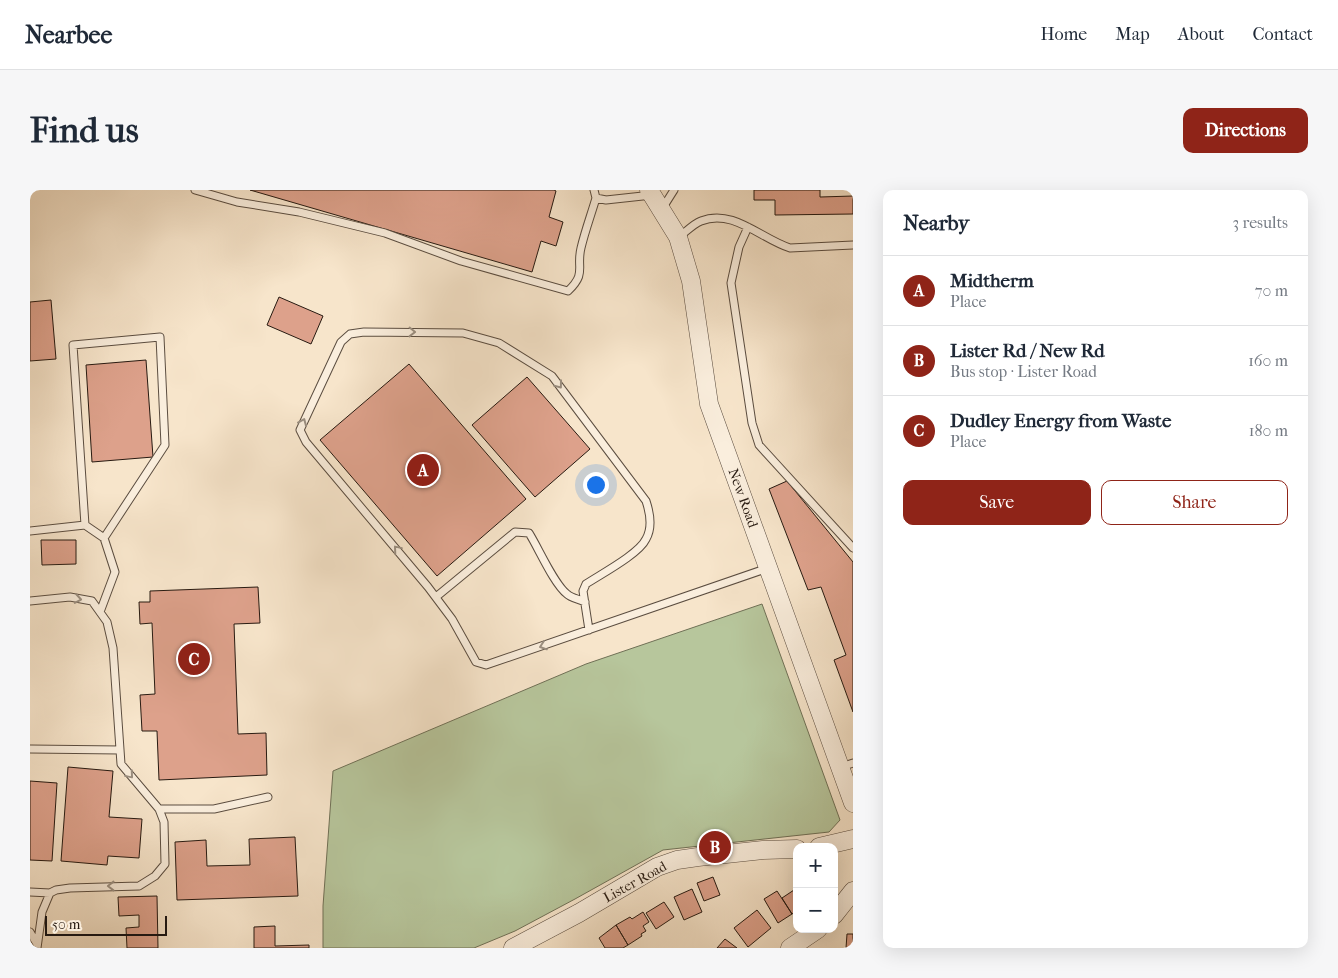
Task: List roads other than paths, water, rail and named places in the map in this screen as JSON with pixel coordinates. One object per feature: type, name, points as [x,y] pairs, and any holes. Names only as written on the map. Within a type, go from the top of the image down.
[{"type":"street","name":"New Road","points":[[654,198],[678,237],[691,281],[709,404],[768,568],[847,765],[853,804]]},
{"type":"street","points":[[836,843],[853,839]]},
{"type":"street","name":"Lister Road","points":[[513,948],[580,913],[657,867],[677,860],[698,857],[763,850],[793,849]]},
{"type":"street","points":[[838,910],[853,891]]},
{"type":"street","points":[[790,948],[812,933]]},
{"type":"lane","points":[[195,190],[237,202],[309,214],[385,233],[461,261],[568,291],[577,282],[581,272],[580,250],[596,198],[594,190]]},
{"type":"lane","points":[[596,198],[606,200],[654,198],[674,190]]},
{"type":"lane","points":[[678,237],[700,222],[713,217],[728,219],[748,227],[768,239],[790,248],[853,245]]},
{"type":"lane","points":[[748,227],[739,247],[731,283],[752,423],[759,445],[853,548]]},
{"type":"lane","points":[[589,630],[583,591],[586,584],[638,550],[647,539],[651,518],[646,501],[552,376],[499,343],[463,333],[364,332],[350,334],[341,342],[300,430],[306,442],[452,619],[476,662],[486,665],[589,630],[768,568]]},
{"type":"lane","points":[[85,525],[73,345],[160,337],[165,446],[104,538]]},
{"type":"lane","points":[[30,531],[85,525],[104,538],[115,572],[100,612]]},
{"type":"lane","points":[[436,598],[515,532],[529,533],[559,586],[568,595],[585,602]]},
{"type":"lane","points":[[30,600],[70,597],[92,602],[108,622],[113,648],[121,764],[158,810],[164,822],[165,864],[155,876],[139,886],[70,888],[50,893],[30,892]]},
{"type":"lane","points":[[30,749],[120,750]]},
{"type":"lane","points":[[158,810],[214,809],[268,797]]},
{"type":"lane","points":[[37,946],[42,912],[50,893]]},
{"type":"lane","points":[[30,932],[37,946]]},
{"type":"place","name":"Midtherm","points":[[423,470]]},
{"type":"place","name":"Dudley Energy from Waste","points":[[194,659]]},
{"type":"place","name":"Lister Rd / New Rd","points":[[715,847]]}]
